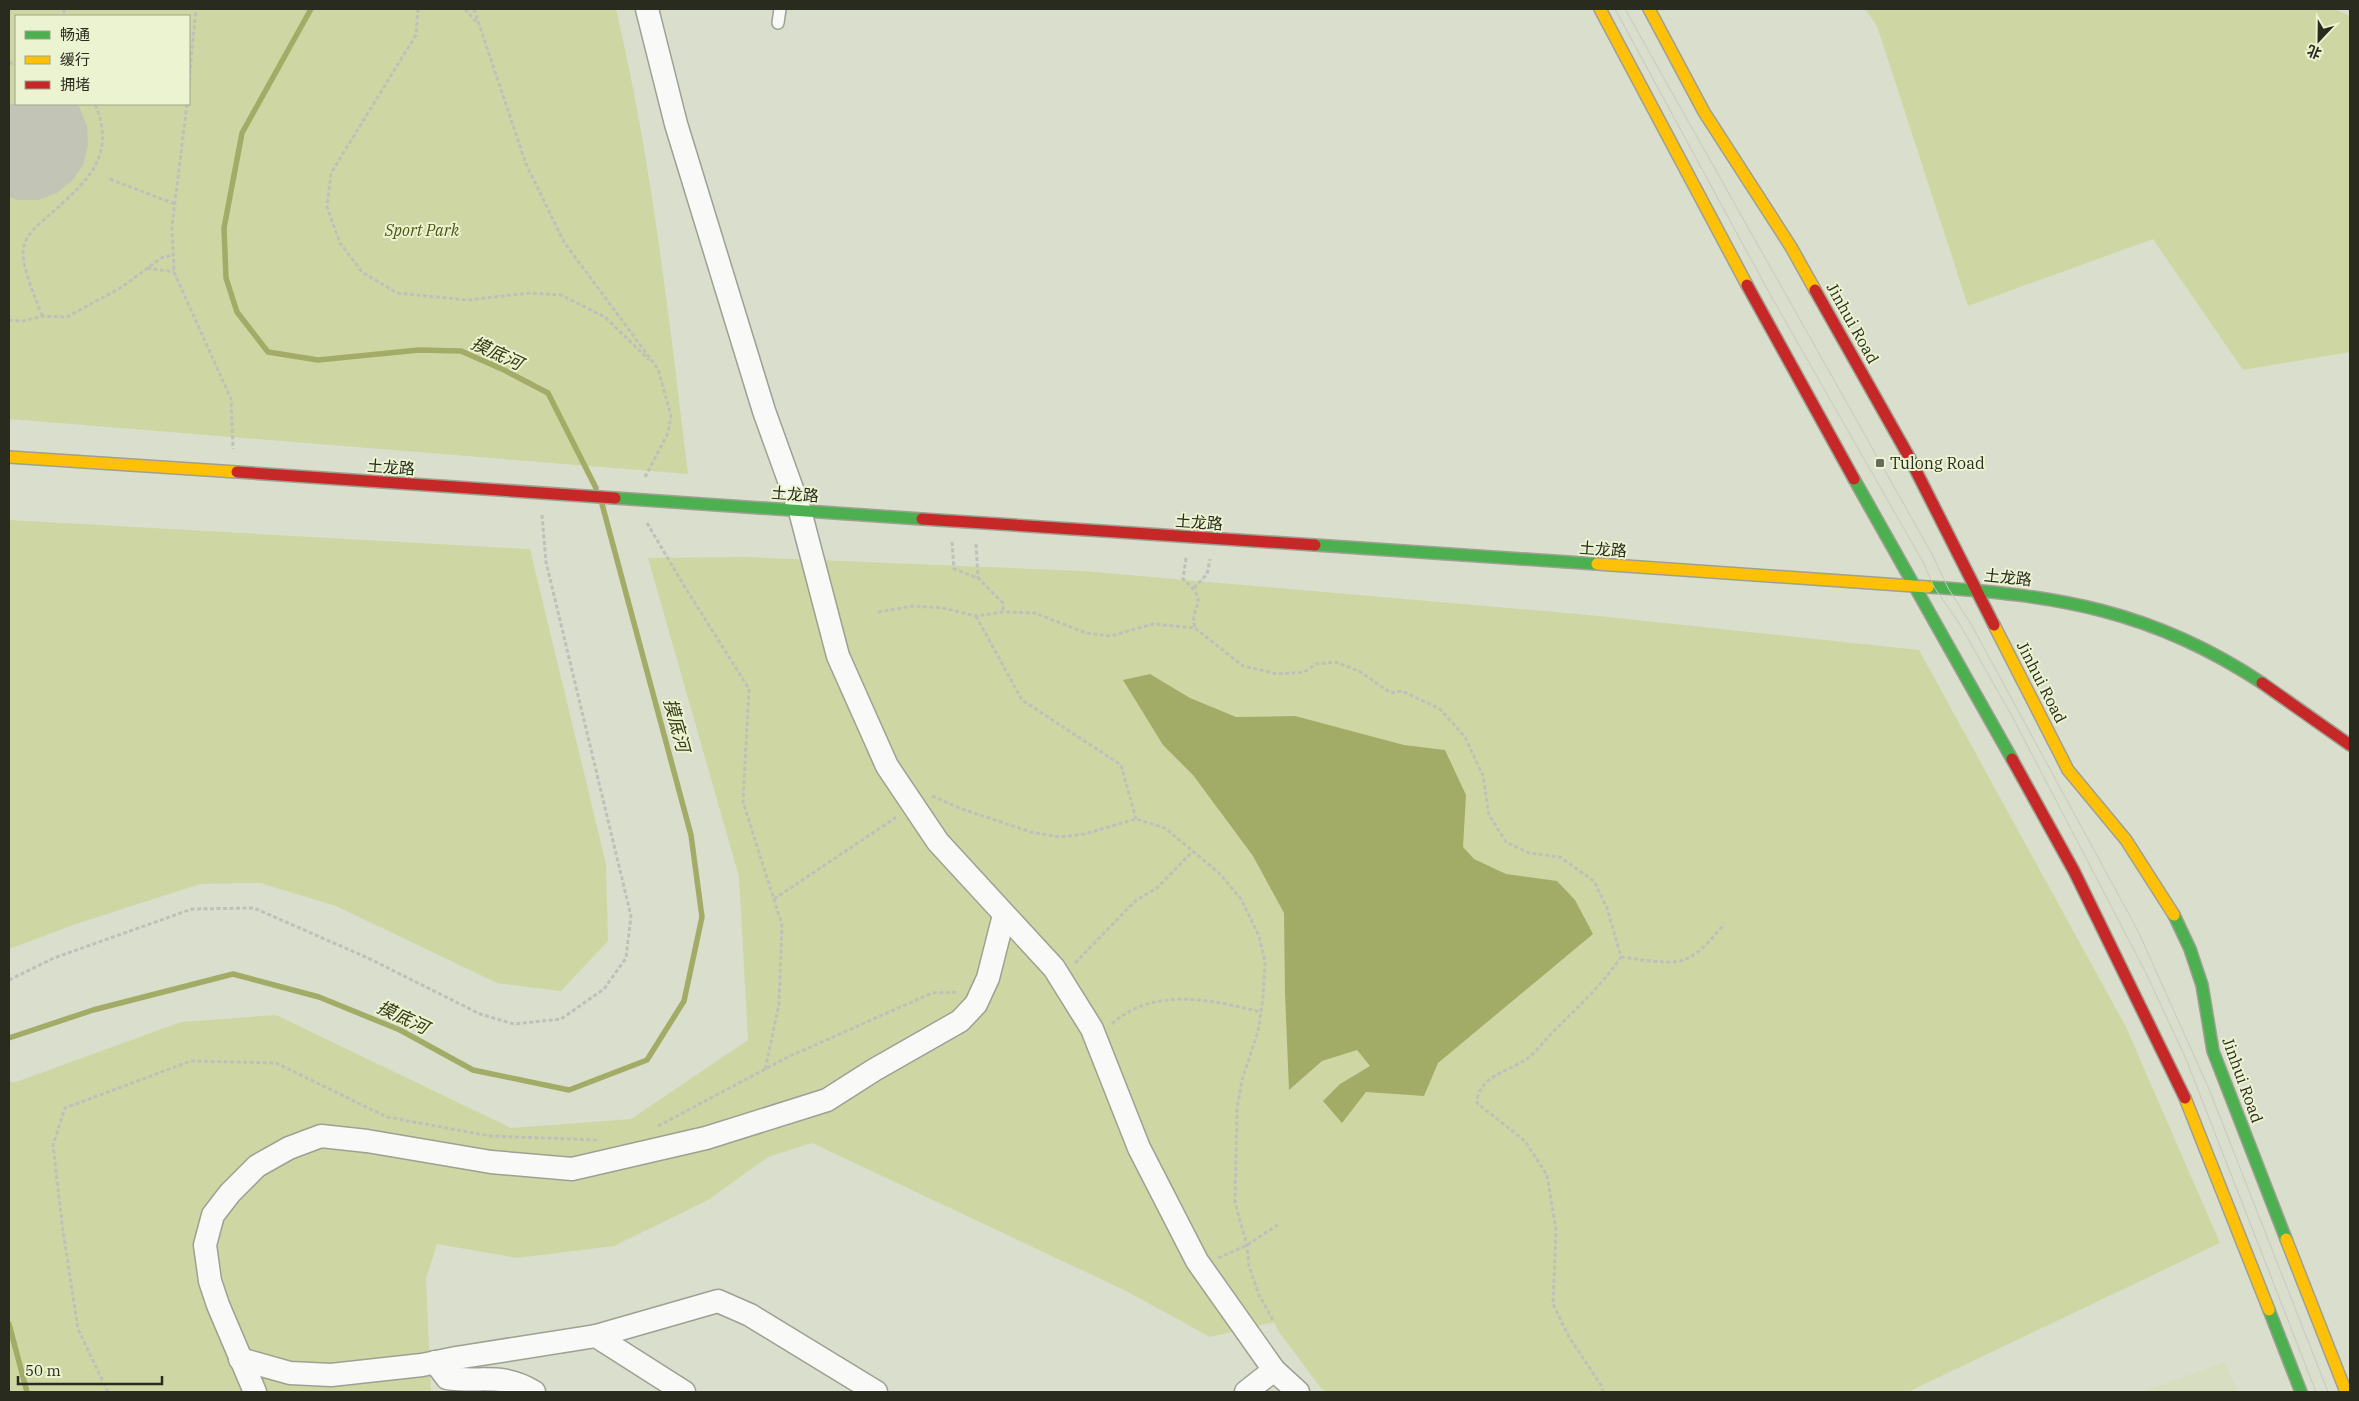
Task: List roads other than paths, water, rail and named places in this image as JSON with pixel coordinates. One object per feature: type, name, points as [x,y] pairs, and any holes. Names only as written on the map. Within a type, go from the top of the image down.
[{"type":"main road","points":[[1600,9],[1706,210],[1913,586],[1926,603],[2074,871],[2192,1111],[2301,1392]]},
{"type":"main road","name":"Jinhui Road","points":[[1649,9],[1704,112],[1786,239],[1908,455],[2068,770],[2126,840],[2174,914],[2190,949],[2202,985],[2213,1051],[2346,1392]]},
{"type":"main road","name":"土龙路","points":[[9,457],[1978,590],[2060,599],[2142,621],[2184,639],[2243,669],[2350,745]]},
{"type":"street","points":[[647,9],[676,124],[764,411],[800,511],[838,656],[886,766],[938,842],[1054,968],[1096,1039],[1139,1148],[1202,1268],[1290,1390]]},
{"type":"street","points":[[255,1392],[240,1359],[210,1281],[205,1245],[213,1215],[230,1193],[257,1166],[289,1148],[321,1136],[367,1141],[491,1162],[572,1169],[706,1138],[827,1100],[874,1070],[960,1021],[976,1004],[988,978],[1004,915]]},
{"type":"street","points":[[441,1377],[718,1301],[750,1316],[876,1392]]},
{"type":"street","points":[[596,1336],[684,1392]]},
{"type":"street","points":[[240,1359],[290,1373],[441,1377],[461,1380],[498,1378],[519,1383],[534,1392]]},
{"type":"street","points":[[1246,1392],[1274,1370]]},
{"type":"lane","points":[[778,22],[780,9]]},
{"type":"waterway","name":"摸底河","points":[[311,9],[242,133],[224,228],[226,278],[237,312],[268,352],[318,360],[419,350],[461,351],[504,370],[548,393],[596,488]]},
{"type":"waterway","name":"摸底河","points":[[9,1038],[93,1010],[233,974],[319,997],[400,1030],[473,1070],[569,1090],[647,1060],[684,1001],[702,917],[691,835],[602,504]]},
{"type":"waterway","name":"摸底河","points":[[9,1324],[27,1392]]},
{"type":"tram line","points":[[1615,9],[1771,296],[1923,562],[1934,587],[1959,623],[2013,718],[2146,973],[2186,1059],[2316,1392]]},
{"type":"tram line","points":[[1625,9],[1933,556],[1948,588],[1971,624],[2138,931],[2209,1089],[2328,1392]]},
{"type":"place","name":"Tulong Road","points":[[1880,463]]},
{"type":"park label","name":"Sport Park","points":[[422,230]]}]
